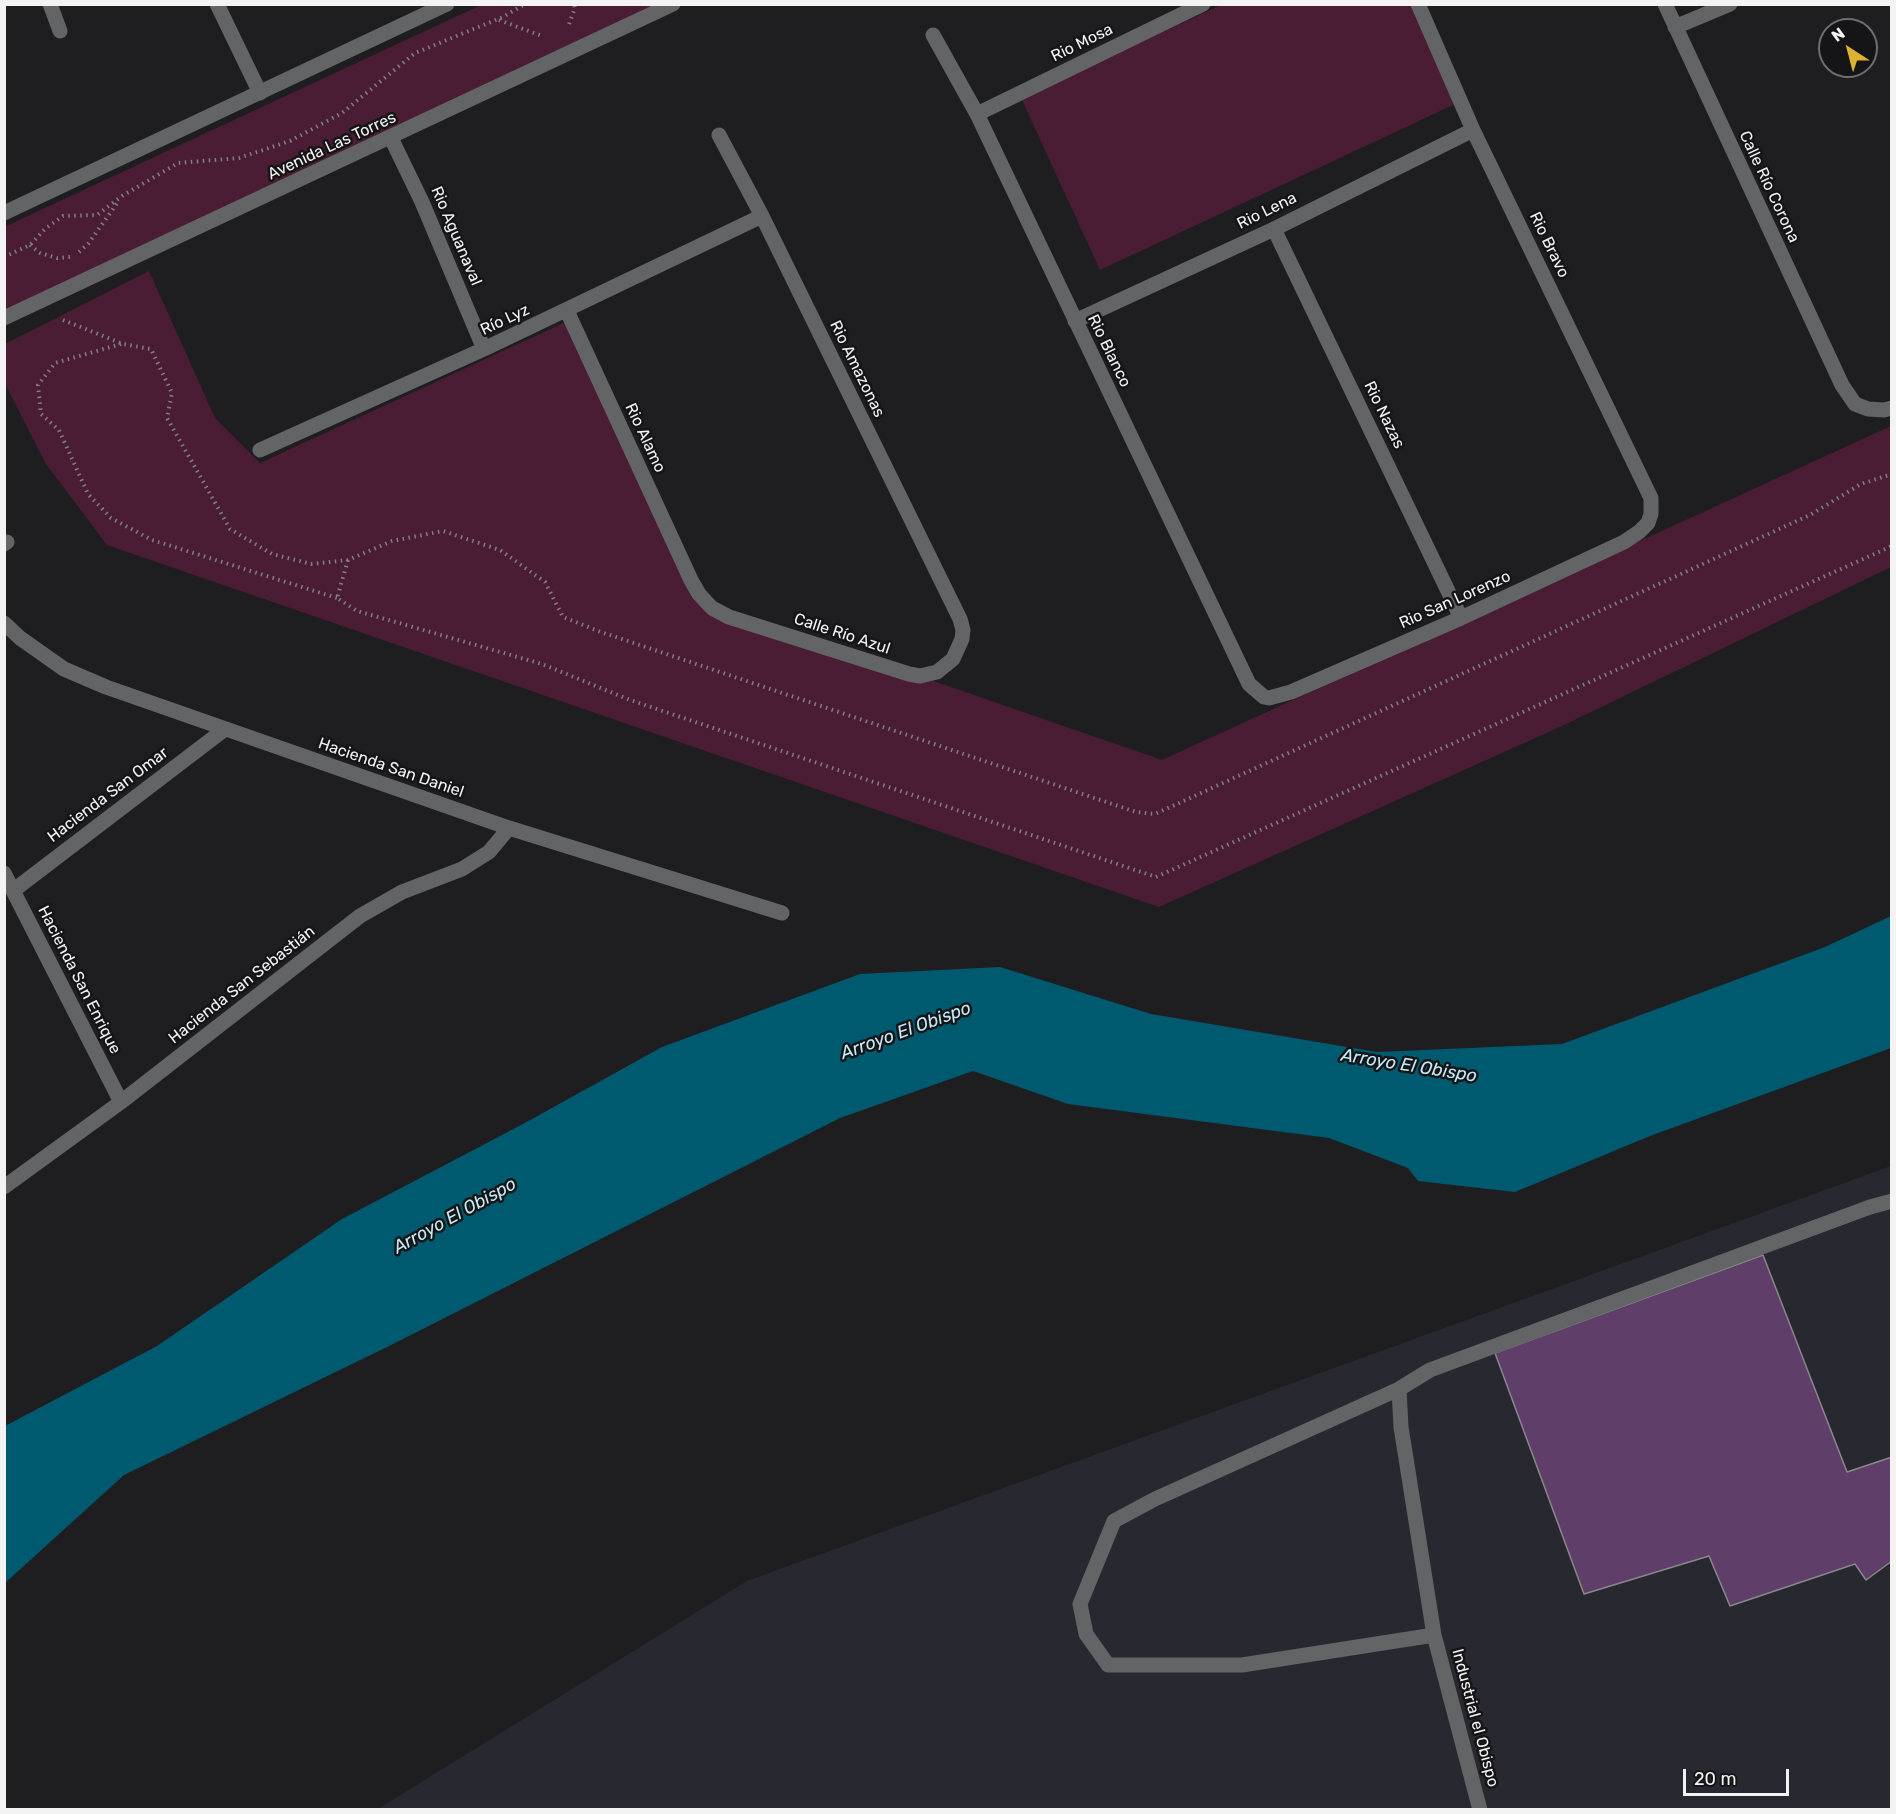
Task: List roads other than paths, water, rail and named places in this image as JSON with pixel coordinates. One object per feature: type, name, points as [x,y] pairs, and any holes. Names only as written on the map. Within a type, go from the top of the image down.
[{"type":"street","points":[[50,4],[60,31]]},
{"type":"street","points":[[217,4],[260,93]]},
{"type":"street","points":[[4,213],[447,4]]},
{"type":"street","name":"Avenida Las Torres","points":[[4,318],[673,4]]},
{"type":"street","name":"Rio Mosa","points":[[976,114],[1172,11],[1203,4]]},
{"type":"street","name":"Rio Bravo","points":[[1418,4],[1473,130],[1651,498]]},
{"type":"street","name":"Calle Río Corona","points":[[1665,4],[1842,385],[1856,404],[1868,409],[1892,408]]},
{"type":"street","points":[[1675,27],[1730,4]]},
{"type":"street","name":"Rio Blanco","points":[[933,35],[976,114],[1249,684]]},
{"type":"street","name":"Rio Lena","points":[[1075,321],[1274,229],[1473,130]]},
{"type":"street","name":"Rio Amazonas","points":[[719,135],[762,216],[960,619]]},
{"type":"street","name":"Rio Aguanaval","points":[[391,138],[422,202],[484,349]]},
{"type":"street","name":"Río Lyz","points":[[260,450],[567,311],[762,216]]},
{"type":"street","name":"Rio Nazas","points":[[1274,229],[1461,618]]},
{"type":"street","name":"Rio Alamo","points":[[567,311],[691,580]]},
{"type":"street","name":"Rio San Lorenzo","points":[[1249,684],[1264,697],[1269,698],[1291,692],[1461,618],[1632,537],[1648,523],[1651,514],[1651,498]]},
{"type":"street","name":"Calle Río Azul","points":[[691,580],[699,594],[712,608],[729,617],[920,676],[937,672],[953,659],[962,639],[963,630],[960,619]]},
{"type":"street","name":"Hacienda San Daniel","points":[[4,623],[20,638],[64,669],[106,687],[509,828],[782,913]]},
{"type":"street","name":"Hacienda San Omar","points":[[14,890],[225,729]]},
{"type":"street","name":"Hacienda San Sebastián","points":[[4,1187],[121,1102],[360,916],[402,892],[462,869],[489,852],[509,828]]},
{"type":"street","name":"Hacienda San Enrique","points":[[4,873],[121,1102]]},
{"type":"street","points":[[1434,1635],[1242,1665],[1108,1665],[1086,1634],[1080,1604],[1114,1521],[1155,1499],[1400,1389],[1430,1370],[1859,1211],[1892,1201]]},
{"type":"street","name":"Industrial el Obispo","points":[[1400,1389],[1401,1427],[1434,1635],[1480,1809]]},
{"type":"water","name":"Arroyo El Obispo","points":[[1891,916],[1891,1048],[1650,1136],[1515,1192],[1418,1181],[1408,1168],[1329,1138],[1068,1104],[973,1071],[840,1118],[387,1347],[124,1475],[5,1583],[5,1426],[157,1346],[342,1219],[523,1124],[662,1047],[860,974],[1000,967],[1151,1014],[1377,1052],[1562,1044],[1825,947]]}]
